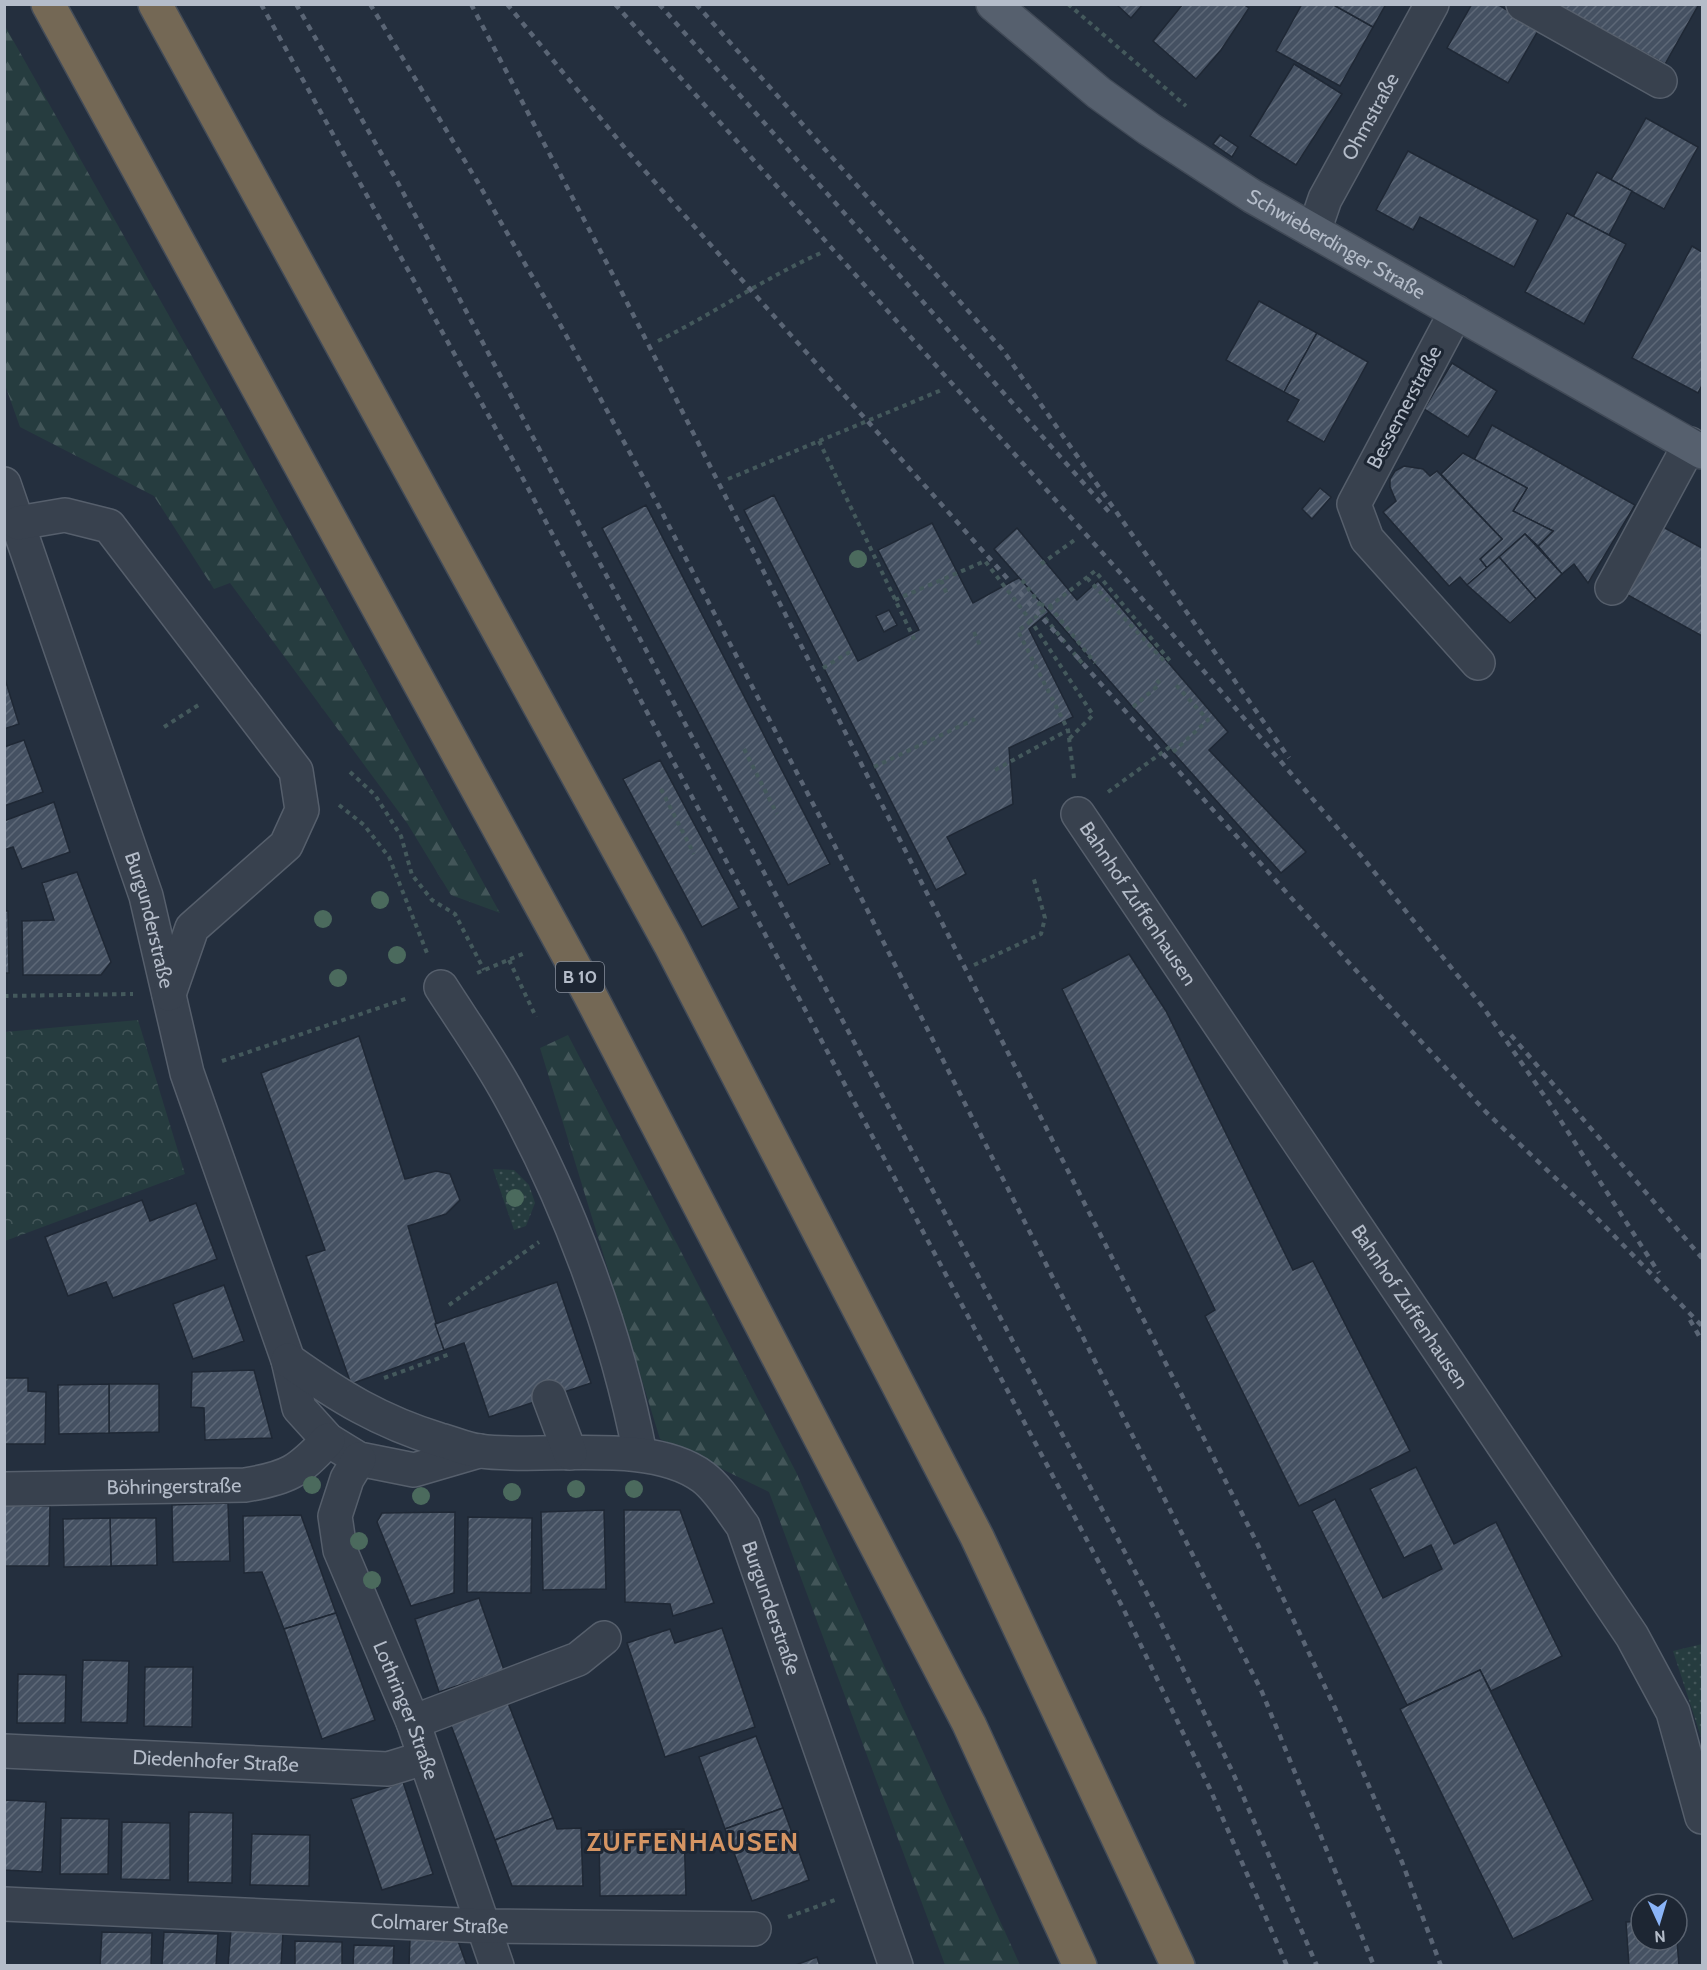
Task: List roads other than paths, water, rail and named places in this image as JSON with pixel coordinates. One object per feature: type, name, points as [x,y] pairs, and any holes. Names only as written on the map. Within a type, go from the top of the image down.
[{"type":"highway","name":"B 10","points":[[48,4],[595,1004],[969,1724],[1080,1965]]},
{"type":"highway","points":[[155,4],[680,965],[977,1537],[1178,1965]]},
{"type":"main road","name":"Schwieberdinger Straße","points":[[993,4],[1099,93],[1149,129],[1252,196],[1696,448]]},
{"type":"street","name":"Ohmstraße","points":[[1314,231],[1325,199],[1432,4]]},
{"type":"street","points":[[1523,4],[1660,81]]},
{"type":"street","name":"Bessemerstraße","points":[[1456,312],[1354,504],[1367,539],[1478,663]]},
{"type":"street","points":[[1612,588],[1696,448]]},
{"type":"street","name":"Burgunderstraße","points":[[4,484],[146,896],[187,1073],[288,1360],[299,1408],[328,1440],[359,1459],[414,1470],[478,1451]]},
{"type":"street","points":[[18,522],[65,515],[109,526],[296,771],[302,810],[286,845],[192,928],[169,994]]},
{"type":"street","name":"Bahnhof Zuffenhausen","points":[[1078,814],[1632,1636],[1673,1712],[1702,1817]]},
{"type":"street","points":[[441,987],[509,1095],[570,1220],[629,1395],[640,1454]]},
{"type":"street","name":"Burgunderstraße","points":[[288,1360],[344,1399],[375,1416],[419,1433],[478,1451],[640,1454],[676,1464],[703,1477],[724,1499],[743,1526],[896,1965]]},
{"type":"street","points":[[549,1397],[570,1453]]},
{"type":"street","name":"Böhringerstraße","points":[[4,1489],[245,1485],[279,1480],[307,1463],[328,1440]]},
{"type":"street","name":"Lothringer Straße","points":[[359,1459],[347,1479],[335,1516],[340,1550],[413,1722],[497,1965]]},
{"type":"street","points":[[413,1722],[578,1659],[604,1638]]},
{"type":"street","name":"Diedenhofer Straße","points":[[4,1751],[388,1768],[424,1758]]},
{"type":"street","name":"Colmarer Straße","points":[[4,1904],[484,1926],[753,1929]]},
{"type":"railway","points":[[261,4],[512,458],[1123,1608],[1210,1789],[1287,1966]]},
{"type":"railway","points":[[296,4],[397,181],[1147,1594],[1233,1773],[1317,1966]]},
{"type":"railway","points":[[370,4],[561,326],[655,499],[838,852],[1262,1692],[1374,1966]]},
{"type":"railway","points":[[471,4],[612,273],[1257,1543],[1335,1708],[1402,1862],[1441,1966]]},
{"type":"railway","points":[[507,4],[629,153],[1351,965],[1486,1112],[1588,1209],[1702,1326]]},
{"type":"railway","points":[[615,4],[1122,575],[1363,858],[1483,1007],[1550,1104],[1659,1273]]},
{"type":"railway","points":[[659,4],[1111,514]]},
{"type":"railway","points":[[696,4],[1002,349],[1289,758]]},
{"type":"railway","points":[[1511,1035],[1702,1258]]},
{"type":"railway","points":[[1690,1320],[1702,1341]]},
{"type":"district","name":"ZUFFENHAUSEN","points":[[693,1842]]}]
